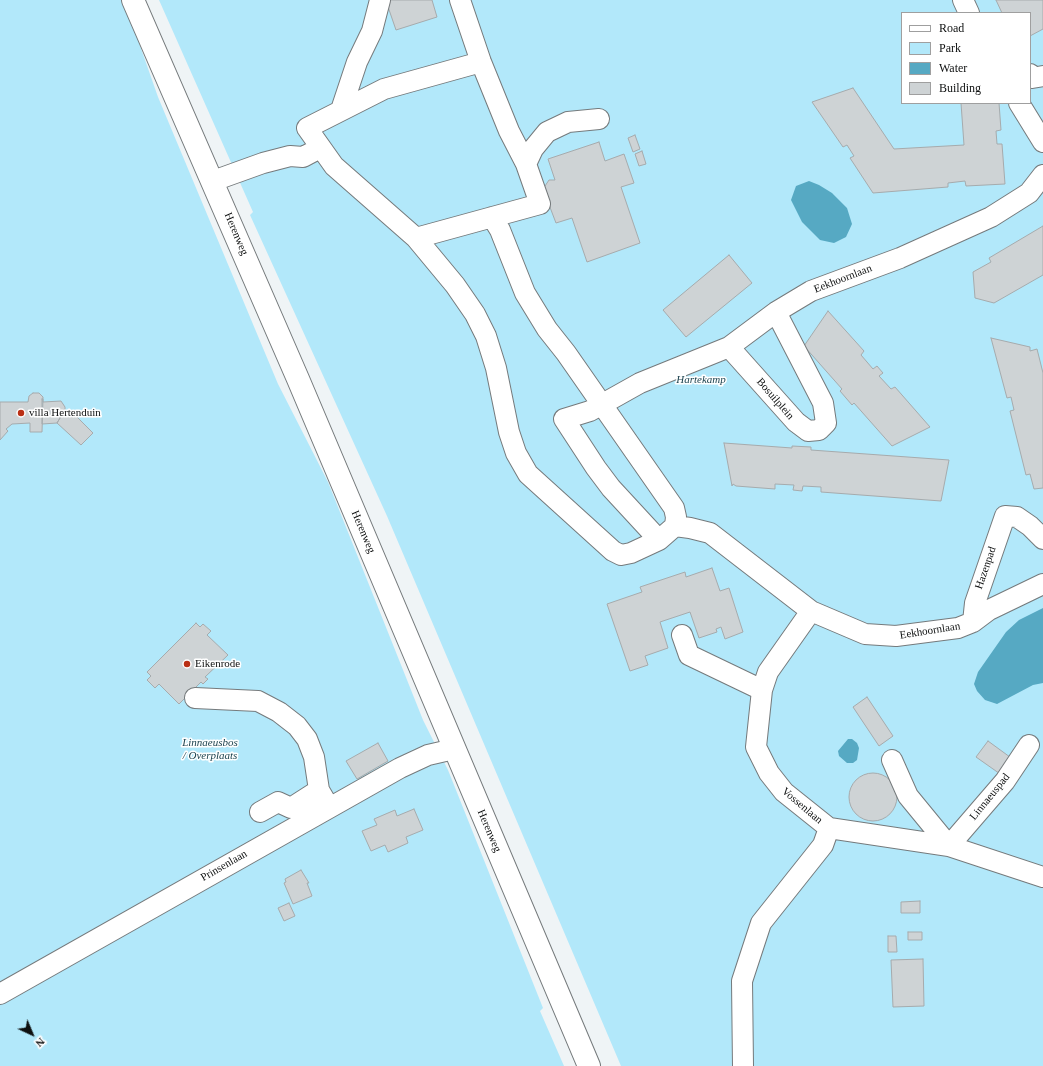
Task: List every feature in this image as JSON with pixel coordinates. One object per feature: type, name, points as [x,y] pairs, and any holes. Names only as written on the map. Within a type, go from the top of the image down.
[{"type":"main road","name":"Herenweg","points":[[133,0],[213,181],[589,1066]]},
{"type":"street","points":[[341,110],[357,62],[372,31],[380,0]]},
{"type":"street","points":[[416,238],[540,204],[526,164],[509,131],[460,0]]},
{"type":"street","points":[[963,0],[969,12]]},
{"type":"street","points":[[482,62],[384,89],[308,128],[320,148],[334,166],[416,238],[455,286],[475,314],[486,336],[496,368],[511,438],[516,453],[528,474],[613,551],[621,555],[631,553],[659,540],[675,526],[676,517],[674,508],[547,329],[525,293],[500,230],[492,218]]},
{"type":"street","points":[[1031,76],[1032,78],[1043,76]]},
{"type":"street","points":[[1020,104],[1043,142]]},
{"type":"street","points":[[526,164],[534,149],[547,132],[568,122],[599,119]]},
{"type":"street","points":[[213,181],[263,163],[290,156],[303,157],[320,148]]},
{"type":"street","name":"Eekhoornlaan","points":[[659,540],[610,488],[564,419],[590,411],[640,383],[729,346],[776,312],[810,291],[900,258],[991,216],[1029,193],[1043,175]]},
{"type":"street","name":"Bosuilplein","points":[[729,346],[796,422],[808,431],[818,430],[826,423],[823,403],[776,312]]},
{"type":"street","name":"Hazenpad","points":[[973,622],[975,603],[1005,516],[1017,518],[1030,526],[1043,539]]},
{"type":"street","name":"Eekhoornlaan","points":[[675,526],[710,533],[811,611],[865,634],[896,636],[958,628],[973,622],[989,610],[1043,584]]},
{"type":"street","name":"Vossenlaan","points":[[743,1066],[742,981],[761,923],[823,845],[829,828],[784,792],[769,773],[756,747],[762,690],[768,672],[811,611]]},
{"type":"street","points":[[682,635],[689,655],[762,690]]},
{"type":"street","points":[[194,698],[258,701],[280,712],[297,726],[307,739],[314,757],[319,790],[329,807]]},
{"type":"street","name":"Linnaeuspad","points":[[949,846],[1005,781],[1030,745]]},
{"type":"street","name":"Prinsenlaan","points":[[0,994],[400,768],[428,755],[454,749]]},
{"type":"street","points":[[892,760],[908,796],[949,846]]},
{"type":"street","points":[[260,812],[278,802],[291,808],[319,790]]},
{"type":"street","points":[[829,828],[949,846],[1043,877]]},
{"type":"green space","name":"Linnaeusbos / Overplaats","points":[[0,0],[124,0],[158,97],[278,384],[328,482],[423,720],[448,770],[543,1008],[540,1011],[564,1066],[0,1066]]},
{"type":"green space","name":"Hartekamp","points":[[159,0],[1043,0],[1043,1066],[621,1066],[387,516],[250,215],[253,212]]},
{"type":"water","points":[[809,181],[832,193],[847,208],[852,224],[846,237],[834,243],[820,240],[802,222],[791,200],[796,186]]},
{"type":"water","points":[[1043,608],[1043,683],[1033,685],[997,704],[985,700],[977,691],[974,684],[978,672],[1006,632],[1019,620]]},
{"type":"water","points":[[848,739],[852,739],[857,743],[859,748],[857,760],[853,763],[847,763],[839,756],[838,751]]},
{"type":"building","points":[[432,0],[437,17],[396,30],[386,1]]},
{"type":"building","points":[[996,0],[1043,0],[1043,29],[1031,35],[1031,12],[1002,12]]},
{"type":"building","points":[[853,88],[894,149],[964,145],[961,104],[999,104],[1001,130],[996,131],[997,144],[1002,144],[1005,184],[966,186],[965,181],[948,183],[948,187],[873,193],[850,158],[854,156],[847,145],[843,147],[812,102]]},
{"type":"building","points":[[635,135],[640,149],[633,152],[628,138]]},
{"type":"building","points":[[599,142],[605,161],[624,154],[634,183],[621,187],[640,243],[587,262],[572,218],[556,223],[543,189],[549,180],[555,180],[548,159]]},
{"type":"building","points":[[642,151],[646,164],[639,166],[635,154]]},
{"type":"building","points":[[1043,226],[1043,275],[994,303],[975,298],[973,272],[991,262],[989,258]]},
{"type":"building","points":[[729,255],[752,283],[686,337],[663,310]]},
{"type":"building","points":[[828,311],[864,351],[861,355],[873,369],[877,366],[883,373],[879,376],[891,389],[895,387],[930,427],[892,446],[854,403],[852,405],[840,391],[842,389],[804,346]]},
{"type":"building","points":[[991,338],[1030,347],[1030,351],[1037,349],[1043,373],[1043,488],[1034,489],[1030,474],[1026,475],[1010,411],[1014,410],[1011,397],[1007,398]]},
{"type":"building","name":"villa Hertenduin","points":[[33,393],[39,393],[43,397],[42,432],[30,432],[30,423],[12,424],[6,429],[8,431],[0,440],[0,402],[28,402],[29,396]]},
{"type":"building","points":[[42,399],[43,402],[61,401],[65,407],[65,411],[58,415],[60,418],[57,423],[42,424]]},
{"type":"building","points":[[63,411],[69,417],[73,413],[93,433],[81,445],[57,423],[60,418],[58,415]]},
{"type":"building","points":[[724,443],[792,448],[792,446],[811,447],[811,450],[949,460],[941,501],[821,492],[821,487],[803,486],[802,491],[793,490],[794,485],[775,484],[775,489],[736,486],[733,484],[732,486]]},
{"type":"building","points":[[712,568],[720,591],[729,588],[743,632],[725,639],[721,627],[716,629],[717,632],[699,638],[690,612],[660,622],[668,648],[645,656],[648,665],[630,671],[607,604],[642,592],[640,587],[685,572],[686,577]]},
{"type":"building","name":"Eikenrode","points":[[196,623],[200,627],[203,624],[211,631],[207,635],[228,655],[205,677],[208,679],[203,684],[201,682],[179,704],[159,684],[155,688],[147,680],[151,676],[147,672]]},
{"type":"building","points":[[867,697],[893,736],[879,746],[853,707]]},
{"type":"building","points":[[988,741],[1014,760],[1003,776],[976,757]]},
{"type":"building","points":[[378,743],[388,761],[357,779],[346,761]]},
{"type":"building","points":[[873,773],[882,775],[890,780],[895,788],[897,797],[895,806],[890,814],[882,819],[873,821],[864,819],[856,814],[851,806],[849,797],[851,788],[856,780],[864,775]]},
{"type":"building","points":[[414,809],[423,830],[406,837],[408,843],[388,852],[385,845],[371,851],[362,831],[377,825],[374,819],[395,810],[397,816]]},
{"type":"building","points":[[301,870],[309,883],[307,883],[312,896],[293,904],[284,883],[286,882],[285,879]]},
{"type":"building","points":[[920,901],[920,913],[901,913],[901,902]]},
{"type":"building","points":[[289,903],[295,916],[284,921],[278,908]]},
{"type":"building","points":[[908,932],[922,932],[922,940],[908,940]]},
{"type":"building","points":[[888,936],[896,936],[897,952],[888,952]]},
{"type":"building","points":[[923,959],[924,1006],[893,1007],[891,960]]},
{"type":"place","name":"villa Hertenduin","points":[[21,413]]},
{"type":"place","name":"Eikenrode","points":[[187,664]]}]
